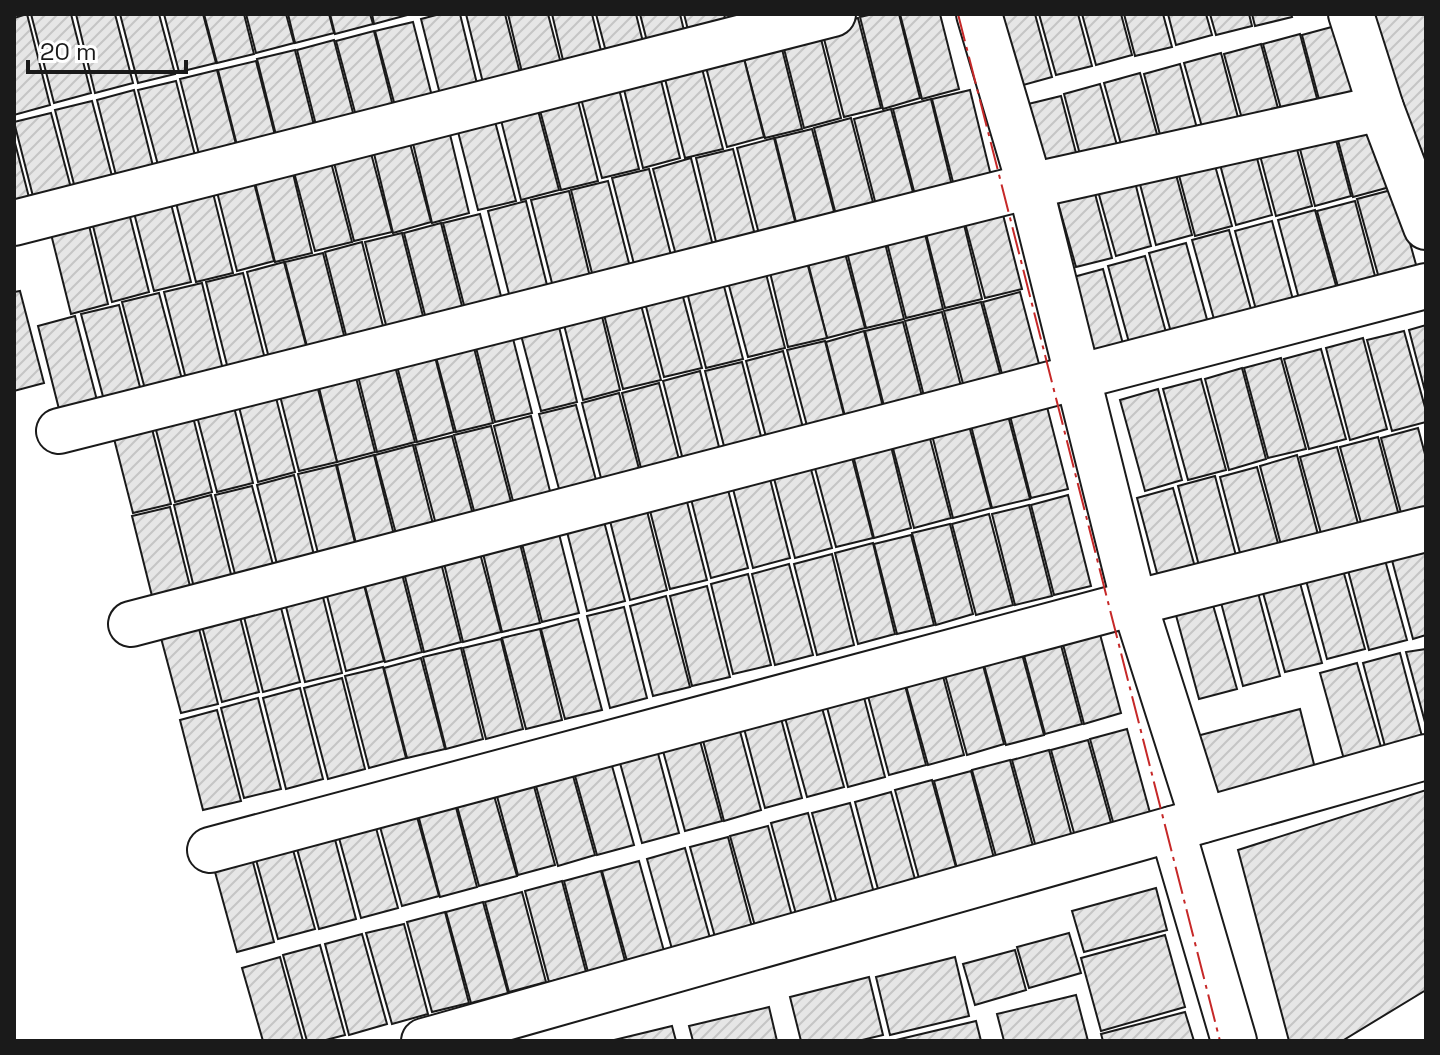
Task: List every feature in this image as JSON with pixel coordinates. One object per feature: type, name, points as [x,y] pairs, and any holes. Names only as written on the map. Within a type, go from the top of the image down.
[{"type":"street","points":[[14,223],[833,14]]},
{"type":"street","points":[[979,14],[1030,186],[1134,603],[1188,824],[1234,1041]]},
{"type":"street","points":[[1351,14],[1381,108],[1426,227]]},
{"type":"street","points":[[59,431],[1030,186],[1381,108]]},
{"type":"street","points":[[131,624],[1426,286]]},
{"type":"street","points":[[210,850],[1134,603],[1426,529]]},
{"type":"street","points":[[424,1041],[1426,757]]},
{"type":"building","points":[[27,14],[50,105],[14,115],[14,18]]},
{"type":"building","points":[[31,14],[71,14],[91,93],[54,103]]},
{"type":"building","points":[[76,14],[115,14],[133,83],[95,93]]},
{"type":"building","points":[[120,14],[159,14],[175,74],[138,83]]},
{"type":"building","points":[[164,14],[203,14],[216,63],[179,72]]},
{"type":"building","points":[[204,14],[244,14],[254,54],[217,63]]},
{"type":"building","points":[[246,14],[286,14],[294,43],[256,53]]},
{"type":"building","points":[[288,14],[329,14],[334,33],[295,43]]},
{"type":"building","points":[[330,14],[370,14],[373,24],[335,34]]},
{"type":"building","points":[[372,14],[411,14],[374,24]]},
{"type":"building","points":[[440,14],[460,14],[481,100],[444,110],[421,19]]},
{"type":"building","points":[[466,14],[505,14],[524,89],[487,99]]},
{"type":"building","points":[[508,14],[548,14],[565,79],[526,89]]},
{"type":"building","points":[[552,14],[592,14],[605,67],[567,77]]},
{"type":"building","points":[[596,14],[636,14],[647,58],[610,67]]},
{"type":"building","points":[[640,14],[680,14],[688,47],[651,57]]},
{"type":"building","points":[[684,14],[724,14],[729,36],[692,46]]},
{"type":"building","points":[[899,14],[920,98],[883,109],[860,17]]},
{"type":"building","points":[[900,14],[940,14],[959,89],[922,99]]},
{"type":"building","points":[[1035,14],[1052,77],[1016,87],[997,15]]},
{"type":"building","points":[[1039,14],[1078,14],[1092,66],[1056,75]]},
{"type":"building","points":[[1082,14],[1121,14],[1132,55],[1096,65]]},
{"type":"building","points":[[1124,14],[1163,14],[1172,47],[1135,56]]},
{"type":"building","points":[[1168,14],[1206,14],[1212,35],[1176,45]]},
{"type":"building","points":[[1210,14],[1249,14],[1252,26],[1216,35]]},
{"type":"building","points":[[1252,14],[1291,14],[1292,17],[1255,26]]},
{"type":"building","points":[[1368,14],[1426,14],[1426,163]]},
{"type":"building","points":[[858,18],[881,108],[844,117],[821,27]]},
{"type":"building","points":[[413,22],[436,112],[399,121],[375,31]]},
{"type":"building","points":[[1339,25],[1357,97],[1321,107],[1302,35]]},
{"type":"building","points":[[818,27],[841,118],[804,128],[781,37]]},
{"type":"building","points":[[374,31],[397,122],[360,131],[336,41]]},
{"type":"building","points":[[1300,34],[1319,106],[1283,116],[1263,44]]},
{"type":"building","points":[[779,37],[802,129],[765,138],[741,47]]},
{"type":"building","points":[[334,40],[358,132],[320,141],[297,50]]},
{"type":"building","points":[[1261,44],[1280,116],[1244,126],[1224,54]]},
{"type":"building","points":[[741,47],[764,137],[727,147],[703,56]]},
{"type":"building","points":[[295,50],[318,141],[280,151],[257,59]]},
{"type":"building","points":[[1221,53],[1240,125],[1204,134],[1184,63]]},
{"type":"building","points":[[699,57],[723,149],[685,158],[662,67]]},
{"type":"building","points":[[256,61],[279,151],[241,161],[218,70]]},
{"type":"building","points":[[1180,64],[1199,136],[1163,146],[1144,74]]},
{"type":"building","points":[[658,68],[680,158],[643,168],[621,77]]},
{"type":"building","points":[[217,70],[240,160],[203,170],[180,79]]},
{"type":"building","points":[[1140,73],[1160,145],[1124,155],[1104,83]]},
{"type":"building","points":[[616,77],[639,169],[602,178],[578,87]]},
{"type":"building","points":[[176,81],[199,171],[162,180],[138,90]]},
{"type":"building","points":[[1100,84],[1120,156],[1083,166],[1064,94]]},
{"type":"building","points":[[575,89],[598,181],[561,190],[537,99]]},
{"type":"building","points":[[134,90],[157,182],[120,191],[97,100]]},
{"type":"building","points":[[970,90],[992,180],[955,190],[932,99]]},
{"type":"building","points":[[1061,96],[1080,168],[1044,177],[1024,105]]},
{"type":"building","points":[[535,99],[559,190],[521,200],[498,108]]},
{"type":"building","points":[[931,99],[953,190],[916,199],[893,109]]},
{"type":"building","points":[[92,101],[116,191],[78,200],[55,110]]},
{"type":"building","points":[[891,109],[915,200],[877,209],[854,119]]},
{"type":"building","points":[[492,110],[516,201],[478,210],[455,120]]},
{"type":"building","points":[[51,113],[75,203],[37,212],[14,122]]},
{"type":"building","points":[[1370,116],[1390,187],[1353,197],[1334,125]]},
{"type":"building","points":[[851,118],[875,210],[837,219],[814,128]]},
{"type":"building","points":[[447,122],[469,213],[432,223],[410,131]]},
{"type":"building","points":[[1332,125],[1351,196],[1315,206],[1296,134]]},
{"type":"building","points":[[812,129],[836,219],[798,230],[775,138]]},
{"type":"building","points":[[407,132],[431,222],[393,233],[371,141]]},
{"type":"building","points":[[1293,134],[1312,206],[1276,216],[1257,144]]},
{"type":"building","points":[[774,138],[797,229],[760,238],[737,148]]},
{"type":"building","points":[[14,139],[33,213],[14,217]]},
{"type":"building","points":[[368,142],[392,232],[354,241],[331,151]]},
{"type":"building","points":[[1253,143],[1272,215],[1236,225],[1217,153]]},
{"type":"building","points":[[733,149],[756,239],[718,250],[696,158]]},
{"type":"building","points":[[328,151],[352,242],[315,251],[291,161]]},
{"type":"building","points":[[1212,155],[1232,226],[1195,236],[1176,164]]},
{"type":"building","points":[[691,158],[714,250],[677,259],[653,169]]},
{"type":"building","points":[[290,161],[312,253],[275,262],[252,171]]},
{"type":"building","points":[[1173,163],[1192,235],[1156,245],[1137,173]]},
{"type":"building","points":[[649,169],[672,259],[635,268],[612,178]]},
{"type":"building","points":[[251,171],[274,261],[237,271],[214,180]]},
{"type":"building","points":[[1133,174],[1151,246],[1116,256],[1096,184]]},
{"type":"building","points":[[210,181],[233,273],[196,282],[173,191]]},
{"type":"building","points":[[608,181],[631,271],[594,281],[571,190]]},
{"type":"building","points":[[1093,186],[1112,258],[1076,267],[1056,196]]},
{"type":"building","points":[[1395,189],[1420,279],[1382,289],[1357,199]]},
{"type":"building","points":[[569,191],[591,281],[554,291],[531,200]]},
{"type":"building","points":[[168,192],[191,282],[154,291],[131,201]]},
{"type":"building","points":[[999,199],[1022,289],[985,298],[961,208]]},
{"type":"building","points":[[126,201],[149,292],[112,302],[89,210]]},
{"type":"building","points":[[526,201],[549,293],[511,302],[488,211]]},
{"type":"building","points":[[1355,201],[1379,291],[1342,301],[1317,211]]},
{"type":"building","points":[[960,208],[982,299],[945,308],[922,218]]},
{"type":"building","points":[[1315,210],[1340,300],[1302,310],[1278,220]]},
{"type":"building","points":[[86,213],[108,304],[71,314],[48,222]]},
{"type":"building","points":[[480,214],[503,304],[466,313],[443,223]]},
{"type":"building","points":[[921,217],[943,309],[906,318],[883,227]]},
{"type":"building","points":[[1272,221],[1296,311],[1259,321],[1235,231]]},
{"type":"building","points":[[441,223],[464,314],[427,323],[404,233]]},
{"type":"building","points":[[881,227],[904,319],[866,328],[843,236]]},
{"type":"building","points":[[1229,230],[1254,320],[1217,330],[1192,240]]},
{"type":"building","points":[[402,233],[425,324],[388,333],[365,242]]},
{"type":"building","points":[[841,238],[865,328],[827,338],[804,247]]},
{"type":"building","points":[[362,242],[385,334],[348,343],[325,252]]},
{"type":"building","points":[[1186,243],[1211,334],[1174,343],[1149,253]]},
{"type":"building","points":[[803,247],[827,338],[788,347],[766,256]]},
{"type":"building","points":[[323,253],[346,343],[309,354],[285,262]]},
{"type":"building","points":[[1145,256],[1170,347],[1133,357],[1108,266]]},
{"type":"building","points":[[762,258],[785,348],[748,357],[724,267]]},
{"type":"building","points":[[284,262],[308,353],[270,362],[247,272]]},
{"type":"building","points":[[719,267],[743,359],[706,368],[683,276]]},
{"type":"building","points":[[1103,269],[1127,359],[1091,369],[1066,279]]},
{"type":"building","points":[[243,273],[266,363],[229,373],[206,282]]},
{"type":"building","points":[[678,278],[702,368],[664,377],[641,287]]},
{"type":"building","points":[[202,283],[224,374],[187,383],[164,292]]},
{"type":"building","points":[[637,290],[661,380],[623,389],[600,299]]},
{"type":"building","points":[[20,291],[44,383],[14,391],[14,292]]},
{"type":"building","points":[[1020,292],[1044,383],[1007,393],[983,302]]},
{"type":"building","points":[[159,293],[183,383],[146,393],[122,302]]},
{"type":"building","points":[[598,300],[620,390],[583,400],[560,309]]},
{"type":"building","points":[[981,302],[1005,392],[968,403],[944,311]]},
{"type":"building","points":[[119,305],[142,395],[105,404],[81,314]]},
{"type":"building","points":[[555,310],[577,402],[541,411],[517,320]]},
{"type":"building","points":[[942,312],[965,402],[928,412],[905,321]]},
{"type":"building","points":[[75,316],[99,408],[61,417],[38,326]]},
{"type":"building","points":[[903,322],[926,412],[888,422],[865,331]]},
{"type":"building","points":[[509,323],[532,413],[495,422],[472,332]]},
{"type":"building","points":[[1426,325],[1426,395],[1409,330]]},
{"type":"building","points":[[864,331],[887,423],[849,432],[826,342]]},
{"type":"building","points":[[1404,331],[1426,411],[1426,422],[1392,431],[1367,340]]},
{"type":"building","points":[[470,332],[493,423],[456,432],[432,342]]},
{"type":"building","points":[[1363,338],[1387,429],[1350,440],[1326,348]]},
{"type":"building","points":[[431,341],[454,432],[417,442],[393,351]]},
{"type":"building","points":[[825,341],[848,431],[811,441],[787,350]]},
{"type":"building","points":[[1321,349],[1346,439],[1309,449],[1284,359]]},
{"type":"building","points":[[391,351],[415,442],[377,452],[354,360]]},
{"type":"building","points":[[783,351],[807,443],[770,452],[746,361]]},
{"type":"building","points":[[1281,358],[1306,449],[1268,458],[1244,368]]},
{"type":"building","points":[[352,362],[375,452],[337,462],[315,371]]},
{"type":"building","points":[[742,362],[765,452],[728,462],[705,371]]},
{"type":"building","points":[[1242,368],[1266,459],[1229,470],[1205,379]]},
{"type":"building","points":[[313,370],[337,462],[299,471],[276,380]]},
{"type":"building","points":[[700,371],[723,463],[686,472],[663,381]]},
{"type":"building","points":[[1201,379],[1226,470],[1188,480],[1163,389]]},
{"type":"building","points":[[272,382],[295,472],[258,482],[235,391]]},
{"type":"building","points":[[659,383],[683,475],[645,484],[622,393]]},
{"type":"building","points":[[1158,389],[1182,480],[1145,491],[1120,400]]},
{"type":"building","points":[[230,391],[253,483],[217,492],[193,401]]},
{"type":"building","points":[[619,393],[643,484],[605,494],[582,403]]},
{"type":"building","points":[[1045,399],[1068,489],[1031,498],[1008,408]]},
{"type":"building","points":[[189,401],[212,492],[175,502],[151,411]]},
{"type":"building","points":[[576,405],[600,495],[563,504],[539,414]]},
{"type":"building","points":[[1006,408],[1030,499],[992,508],[969,418]]},
{"type":"building","points":[[148,413],[171,504],[133,513],[110,423]]},
{"type":"building","points":[[531,416],[554,507],[517,517],[494,426]]},
{"type":"building","points":[[967,418],[991,508],[953,518],[930,427]]},
{"type":"building","points":[[491,426],[515,517],[478,526],[454,435]]},
{"type":"building","points":[[927,427],[951,518],[914,528],[890,437]]},
{"type":"building","points":[[1418,428],[1426,458],[1426,523],[1405,528],[1381,438]]},
{"type":"building","points":[[452,436],[476,526],[439,536],[415,445]]},
{"type":"building","points":[[1378,437],[1402,527],[1365,537],[1340,447]]},
{"type":"building","points":[[889,438],[911,528],[874,538],[851,447]]},
{"type":"building","points":[[413,445],[436,536],[399,545],[375,455]]},
{"type":"building","points":[[849,446],[873,538],[836,547],[812,457]]},
{"type":"building","points":[[1337,447],[1362,538],[1325,548],[1300,457]]},
{"type":"building","points":[[374,455],[397,547],[359,556],[337,465]]},
{"type":"building","points":[[1297,455],[1321,546],[1284,556],[1260,466]]},
{"type":"building","points":[[808,458],[832,548],[795,558],[771,467]]},
{"type":"building","points":[[336,465],[358,555],[321,565],[298,474]]},
{"type":"building","points":[[767,467],[790,558],[753,568],[730,477]]},
{"type":"building","points":[[1257,467],[1282,558],[1244,568],[1220,477]]},
{"type":"building","points":[[294,475],[317,567],[280,576],[257,485]]},
{"type":"building","points":[[1215,476],[1239,567],[1202,577],[1178,486]]},
{"type":"building","points":[[725,478],[748,568],[711,578],[688,487]]},
{"type":"building","points":[[252,486],[276,576],[238,586],[215,495]]},
{"type":"building","points":[[1173,488],[1198,578],[1161,588],[1137,498]]},
{"type":"building","points":[[684,490],[707,580],[670,589],[647,499]]},
{"type":"building","points":[[211,495],[234,586],[196,596],[174,505]]},
{"type":"building","points":[[1068,495],[1091,586],[1054,595],[1031,505]]},
{"type":"building","points":[[644,499],[667,590],[630,600],[607,509]]},
{"type":"building","points":[[1029,505],[1052,596],[1015,605],[992,514]]},
{"type":"building","points":[[170,507],[193,598],[155,608],[132,516]]},
{"type":"building","points":[[601,510],[625,601],[587,611],[564,520]]},
{"type":"building","points":[[989,514],[1013,605],[976,615],[952,524]]},
{"type":"building","points":[[556,522],[579,613],[542,622],[519,532]]},
{"type":"building","points":[[950,524],[973,614],[936,625],[912,533]]},
{"type":"building","points":[[517,532],[540,623],[502,632],[480,541]]},
{"type":"building","points":[[911,535],[934,625],[897,634],[874,544]]},
{"type":"building","points":[[1426,541],[1426,635],[1413,639],[1389,549]]},
{"type":"building","points":[[477,542],[501,632],[463,642],[441,551]]},
{"type":"building","points":[[873,543],[895,634],[858,644],[835,553]]},
{"type":"building","points":[[1382,549],[1407,640],[1369,650],[1345,559]]},
{"type":"building","points":[[438,551],[461,642],[424,652],[401,561]]},
{"type":"building","points":[[832,554],[854,645],[817,655],[794,564]]},
{"type":"building","points":[[1340,559],[1365,649],[1327,659],[1303,569]]},
{"type":"building","points":[[399,562],[422,652],[385,662],[361,571]]},
{"type":"building","points":[[789,564],[813,655],[775,665],[752,574]]},
{"type":"building","points":[[360,570],[384,661],[346,671],[323,580]]},
{"type":"building","points":[[1297,572],[1322,663],[1285,672],[1260,582]]},
{"type":"building","points":[[748,574],[771,665],[733,674],[711,584]]},
{"type":"building","points":[[319,581],[342,673],[305,682],[282,591]]},
{"type":"building","points":[[1256,585],[1280,676],[1243,686],[1219,595]]},
{"type":"building","points":[[707,586],[730,677],[692,686],[670,596]]},
{"type":"building","points":[[277,592],[300,682],[263,692],[240,601]]},
{"type":"building","points":[[666,596],[690,687],[653,696],[630,606]]},
{"type":"building","points":[[1211,598],[1237,689],[1199,699],[1174,608]]},
{"type":"building","points":[[236,601],[259,692],[222,702],[198,611]]},
{"type":"building","points":[[624,607],[647,698],[610,708],[587,616]]},
{"type":"building","points":[[195,613],[218,704],[181,713],[157,623]]},
{"type":"building","points":[[578,619],[602,710],[565,719],[541,629]]},
{"type":"building","points":[[1097,623],[1121,713],[1084,724],[1060,633]]},
{"type":"building","points":[[540,629],[562,720],[526,729],[502,638]]},
{"type":"building","points":[[1058,634],[1082,724],[1045,734],[1021,644]]},
{"type":"building","points":[[501,639],[523,729],[486,739],[463,648]]},
{"type":"building","points":[[1019,643],[1044,735],[1006,745],[981,654]]},
{"type":"building","points":[[461,648],[483,739],[446,749],[423,657]]},
{"type":"building","points":[[1426,649],[1426,726],[1406,652]]},
{"type":"building","points":[[1400,653],[1424,744],[1387,754],[1363,663]]},
{"type":"building","points":[[980,654],[1004,744],[967,755],[942,664]]},
{"type":"building","points":[[421,658],[445,749],[407,758],[384,668]]},
{"type":"building","points":[[1357,663],[1383,754],[1345,763],[1320,673]]},
{"type":"building","points":[[940,665],[964,755],[928,765],[903,675]]},
{"type":"building","points":[[383,667],[406,758],[369,768],[345,676]]},
{"type":"building","points":[[902,674],[926,765],[889,775],[865,685]]},
{"type":"building","points":[[342,678],[365,769],[328,779],[304,688]]},
{"type":"building","points":[[861,686],[885,777],[848,787],[824,696]]},
{"type":"building","points":[[300,688],[323,779],[286,789],[263,698]]},
{"type":"building","points":[[819,697],[844,787],[807,797],[782,707]]},
{"type":"building","points":[[258,698],[281,789],[244,798],[221,708]]},
{"type":"building","points":[[778,707],[802,798],[765,808],[741,717]]},
{"type":"building","points":[[1300,709],[1318,780],[1211,807],[1193,737]]},
{"type":"building","points":[[217,710],[241,801],[203,810],[180,720]]},
{"type":"building","points":[[737,720],[761,810],[724,821],[700,729]]},
{"type":"building","points":[[1127,729],[1152,820],[1115,829],[1090,739]]},
{"type":"building","points":[[697,730],[722,821],[685,831],[660,740]]},
{"type":"building","points":[[1088,740],[1113,830],[1076,840],[1051,750]]},
{"type":"building","points":[[655,742],[679,833],[642,843],[617,752]]},
{"type":"building","points":[[1049,750],[1073,841],[1037,851],[1012,760]]},
{"type":"building","points":[[609,755],[634,845],[597,855],[572,765]]},
{"type":"building","points":[[1010,760],[1034,850],[997,860],[972,770]]},
{"type":"building","points":[[570,765],[595,855],[558,866],[533,775]]},
{"type":"building","points":[[971,771],[995,862],[958,872],[934,781]]},
{"type":"building","points":[[531,775],[555,865],[518,875],[494,785]]},
{"type":"building","points":[[932,780],[957,871],[920,882],[895,790]]},
{"type":"building","points":[[491,785],[517,876],[479,886],[454,795]]},
{"type":"building","points":[[1426,790],[1426,990],[1342,1041],[1289,1041],[1238,850]]},
{"type":"building","points":[[891,792],[916,883],[879,893],[855,802]]},
{"type":"building","points":[[453,796],[477,887],[440,897],[416,807]]},
{"type":"building","points":[[850,803],[874,893],[837,903],[812,813]]},
{"type":"building","points":[[414,806],[439,896],[402,906],[377,816]]},
{"type":"building","points":[[808,813],[832,903],[796,914],[771,823]]},
{"type":"building","points":[[373,817],[398,908],[361,918],[336,827]]},
{"type":"building","points":[[768,826],[792,916],[755,926],[730,836]]},
{"type":"building","points":[[332,828],[356,919],[319,929],[294,838]]},
{"type":"building","points":[[728,837],[752,927],[715,937],[690,847]]},
{"type":"building","points":[[290,839],[315,929],[278,939],[253,849]]},
{"type":"building","points":[[685,848],[710,938],[672,949],[647,859]]},
{"type":"building","points":[[250,851],[274,942],[237,952],[212,861]]},
{"type":"building","points":[[639,861],[664,951],[627,961],[602,871]]},
{"type":"building","points":[[601,871],[625,961],[588,972],[564,881]]},
{"type":"building","points":[[562,881],[586,972],[549,982],[525,891]]},
{"type":"building","points":[[1156,888],[1167,930],[1084,952],[1072,911]]},
{"type":"building","points":[[522,892],[546,982],[509,992],[485,902]]},
{"type":"building","points":[[483,902],[508,993],[471,1003],[446,912]]},
{"type":"building","points":[[445,912],[469,1003],[432,1012],[407,922]]},
{"type":"building","points":[[404,924],[428,1014],[392,1024],[366,933]]},
{"type":"building","points":[[1069,933],[1081,973],[1029,988],[1017,947]]},
{"type":"building","points":[[362,934],[387,1024],[349,1035],[325,944]]},
{"type":"building","points":[[1165,935],[1185,1007],[1101,1031],[1081,958]]},
{"type":"building","points":[[320,945],[345,1035],[307,1041],[283,955]]},
{"type":"building","points":[[1015,950],[1026,990],[975,1005],[963,964]]},
{"type":"building","points":[[280,957],[303,1041],[263,1041],[242,968]]},
{"type":"building","points":[[955,957],[969,1016],[890,1035],[876,977]]},
{"type":"building","points":[[869,977],[883,1035],[858,1041],[801,1041],[790,997]]},
{"type":"building","points":[[1076,995],[1088,1041],[1004,1041],[997,1014]]},
{"type":"building","points":[[769,1007],[777,1041],[693,1041],[689,1026]]},
{"type":"building","points":[[1185,1012],[1194,1041],[1103,1041],[1101,1034]]},
{"type":"building","points":[[976,1021],[981,1041],[896,1040]]},
{"type":"building","points":[[672,1026],[676,1041],[610,1041]]},
{"type":"power","points":[[958,14],[1220,1041]]}]
